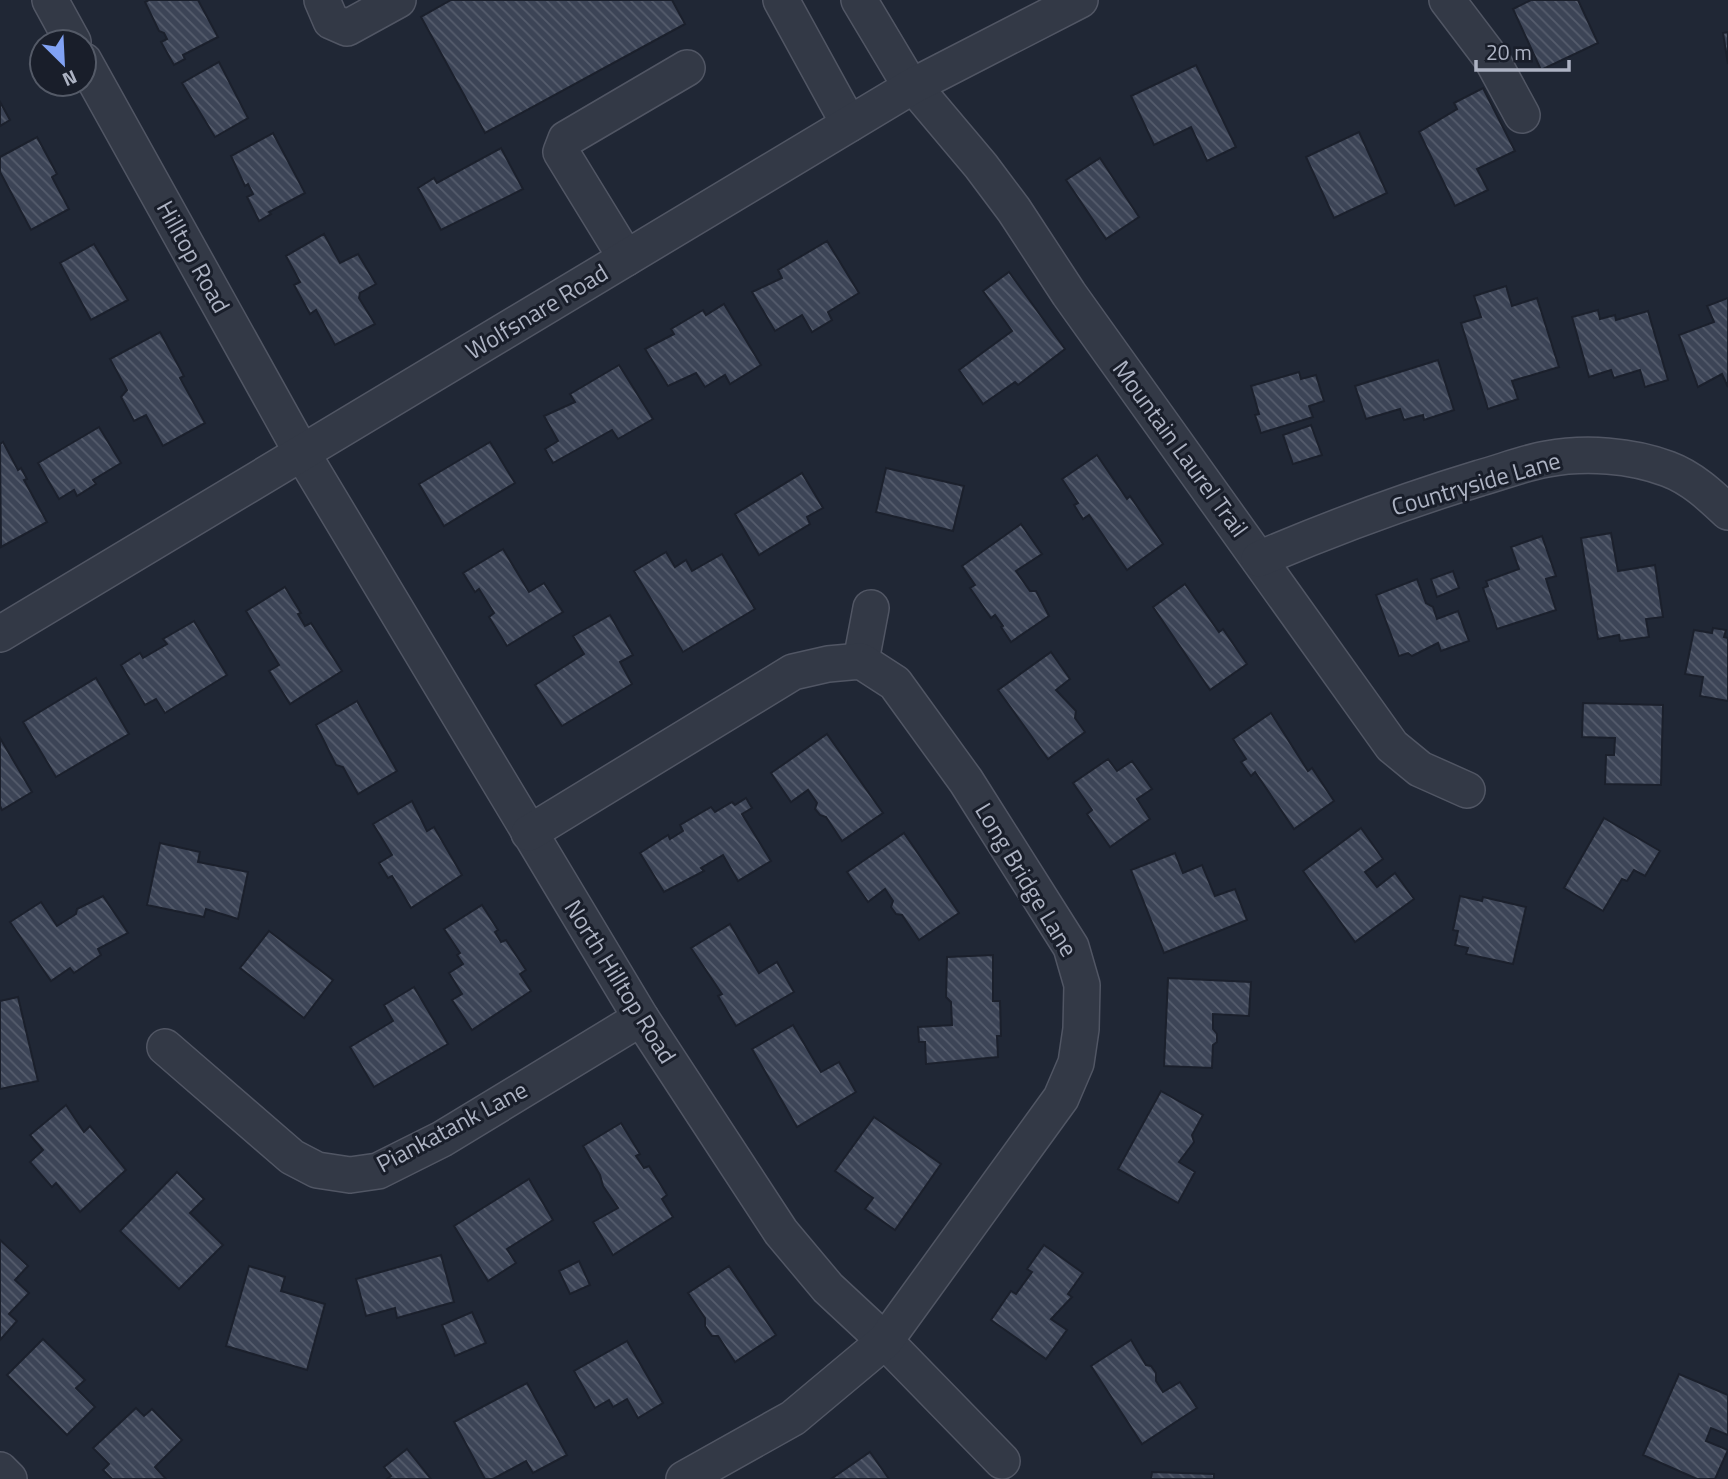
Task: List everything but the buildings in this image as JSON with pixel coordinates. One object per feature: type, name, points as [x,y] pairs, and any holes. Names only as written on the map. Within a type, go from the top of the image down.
[{"type":"street","points":[[50,0],[65,28]]},
{"type":"street","points":[[322,0],[331,21],[347,28],[398,0]]},
{"type":"street","points":[[781,0],[849,124]]},
{"type":"street","name":"Mountain Laurel Trail","points":[[859,0],[911,87],[922,96],[981,166],[1014,210],[1069,294],[1392,746],[1420,769],[1467,790]]},
{"type":"street","name":"Wolfsnare Road","points":[[0,635],[911,87],[1080,0]]},
{"type":"street","points":[[1447,0],[1491,58],[1522,115]]},
{"type":"street","points":[[626,258],[561,152],[566,139],[687,68]]},
{"type":"street","name":"Hilltop Road","points":[[98,86],[302,453]]},
{"type":"street","name":"North Hilltop Road","points":[[302,453],[641,1018],[781,1232],[828,1288],[885,1341],[1002,1461]]},
{"type":"street","name":"Countryside Lane","points":[[1259,559],[1346,522],[1546,459],[1590,456],[1634,460],[1669,469],[1699,485],[1728,512]]},
{"type":"street","points":[[529,832],[793,672],[828,664],[861,661],[871,608]]},
{"type":"street","name":"Long Bridge Lane","points":[[684,1479],[793,1418],[885,1341],[1061,1098],[1076,1063],[1083,985],[1071,947],[966,782],[895,683],[861,661]]},
{"type":"street","name":"Piankatank Lane","points":[[164,1046],[292,1157],[317,1170],[350,1175],[378,1171],[442,1139],[641,1018]]},
{"type":"street","points":[[0,1470],[9,1479]]}]
